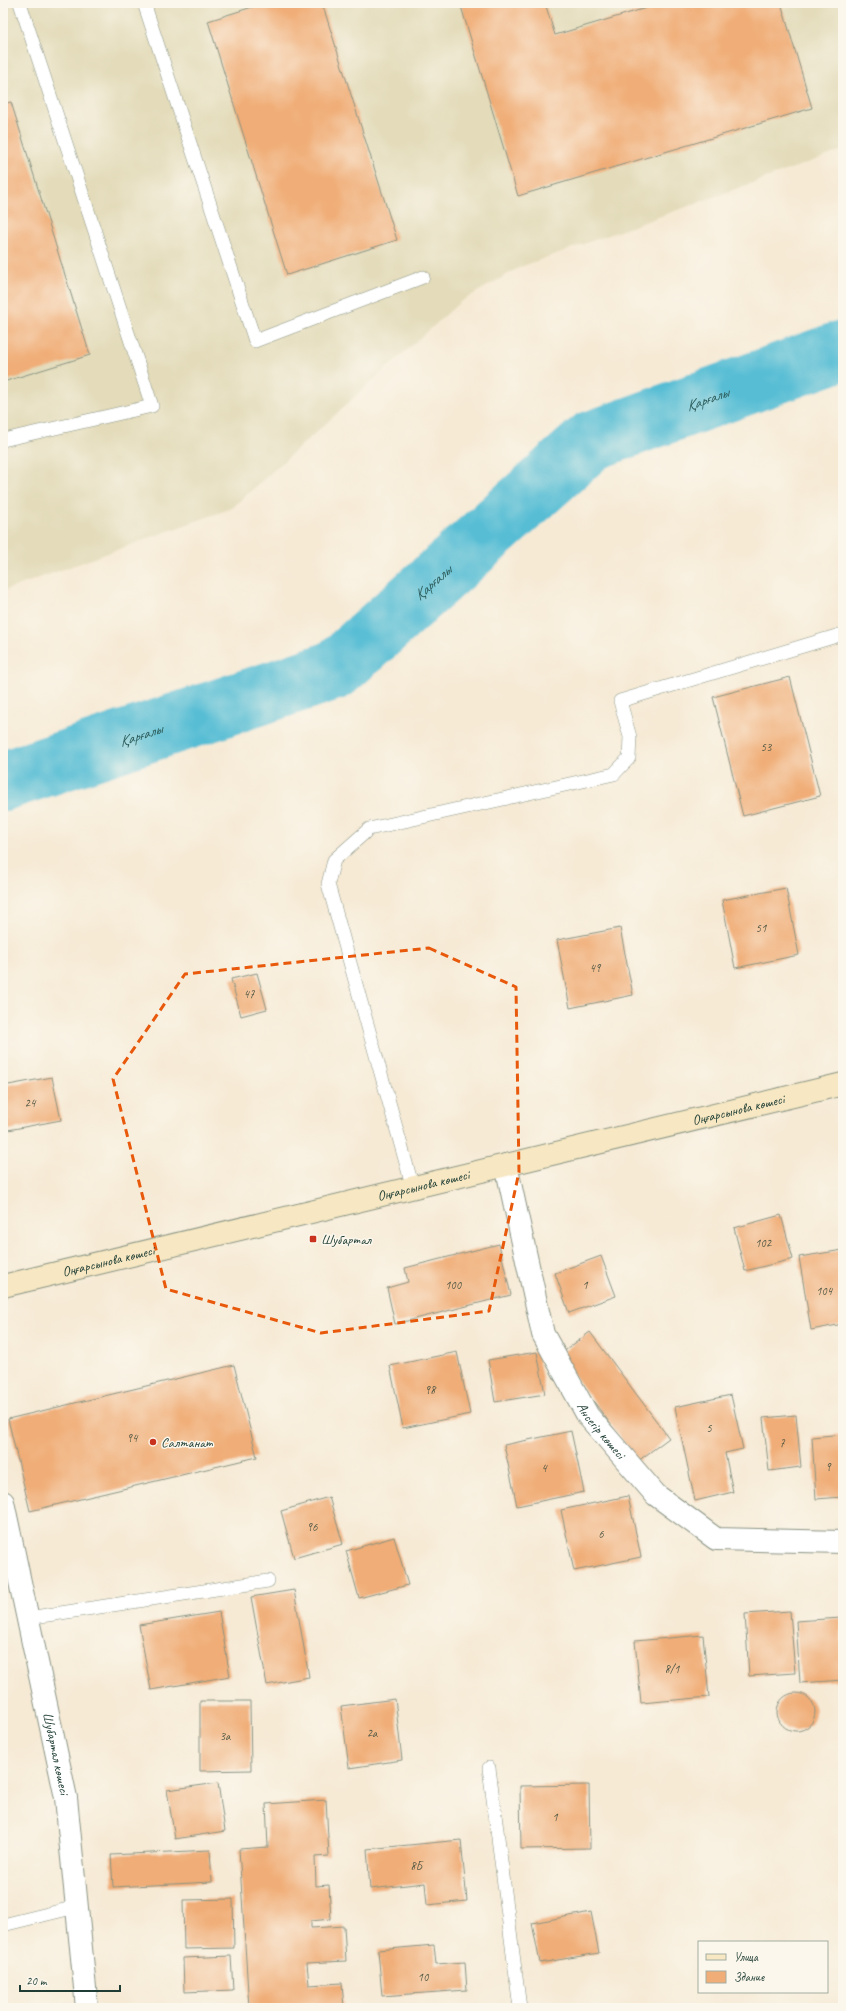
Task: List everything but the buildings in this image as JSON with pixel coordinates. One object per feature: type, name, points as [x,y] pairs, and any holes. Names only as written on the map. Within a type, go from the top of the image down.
[{"type":"main road","name":"Оңғарсынова көшесі","points":[[3,1286],[843,1084]]},
{"type":"street","name":"Ансегір көшесі","points":[[506,1165],[543,1334],[588,1416],[656,1495],[716,1539],[843,1542]]},
{"type":"street","name":"Шубартал көшесі","points":[[3,1502],[66,1798],[87,2008]]},
{"type":"lane","points":[[3,440],[152,406],[20,3]]},
{"type":"lane","points":[[144,3],[255,341],[423,277]]},
{"type":"lane","points":[[413,1188],[328,884],[334,860],[369,829],[614,774],[629,758],[630,737],[620,701],[843,634]]},
{"type":"lane","points":[[28,1618],[268,1581]]},
{"type":"lane","points":[[489,1768],[520,2008]]},
{"type":"lane","points":[[3,1925],[76,1907]]},
{"type":"highlighted area","points":[[429,948],[516,987],[519,1172],[489,1311],[321,1333],[166,1289],[113,1079],[185,974]]},
{"type":"shaded area","points":[[3,3],[843,3],[843,150],[520,267],[460,302],[232,508],[3,591]]},
{"type":"waterway","name":"Қарғалы","points":[[3,781],[335,670],[591,441],[843,350]]},
{"type":"place","name":"Шубартал","points":[[313,1239]]},
{"type":"place","name":"Салтанат","points":[[153,1442]]}]
